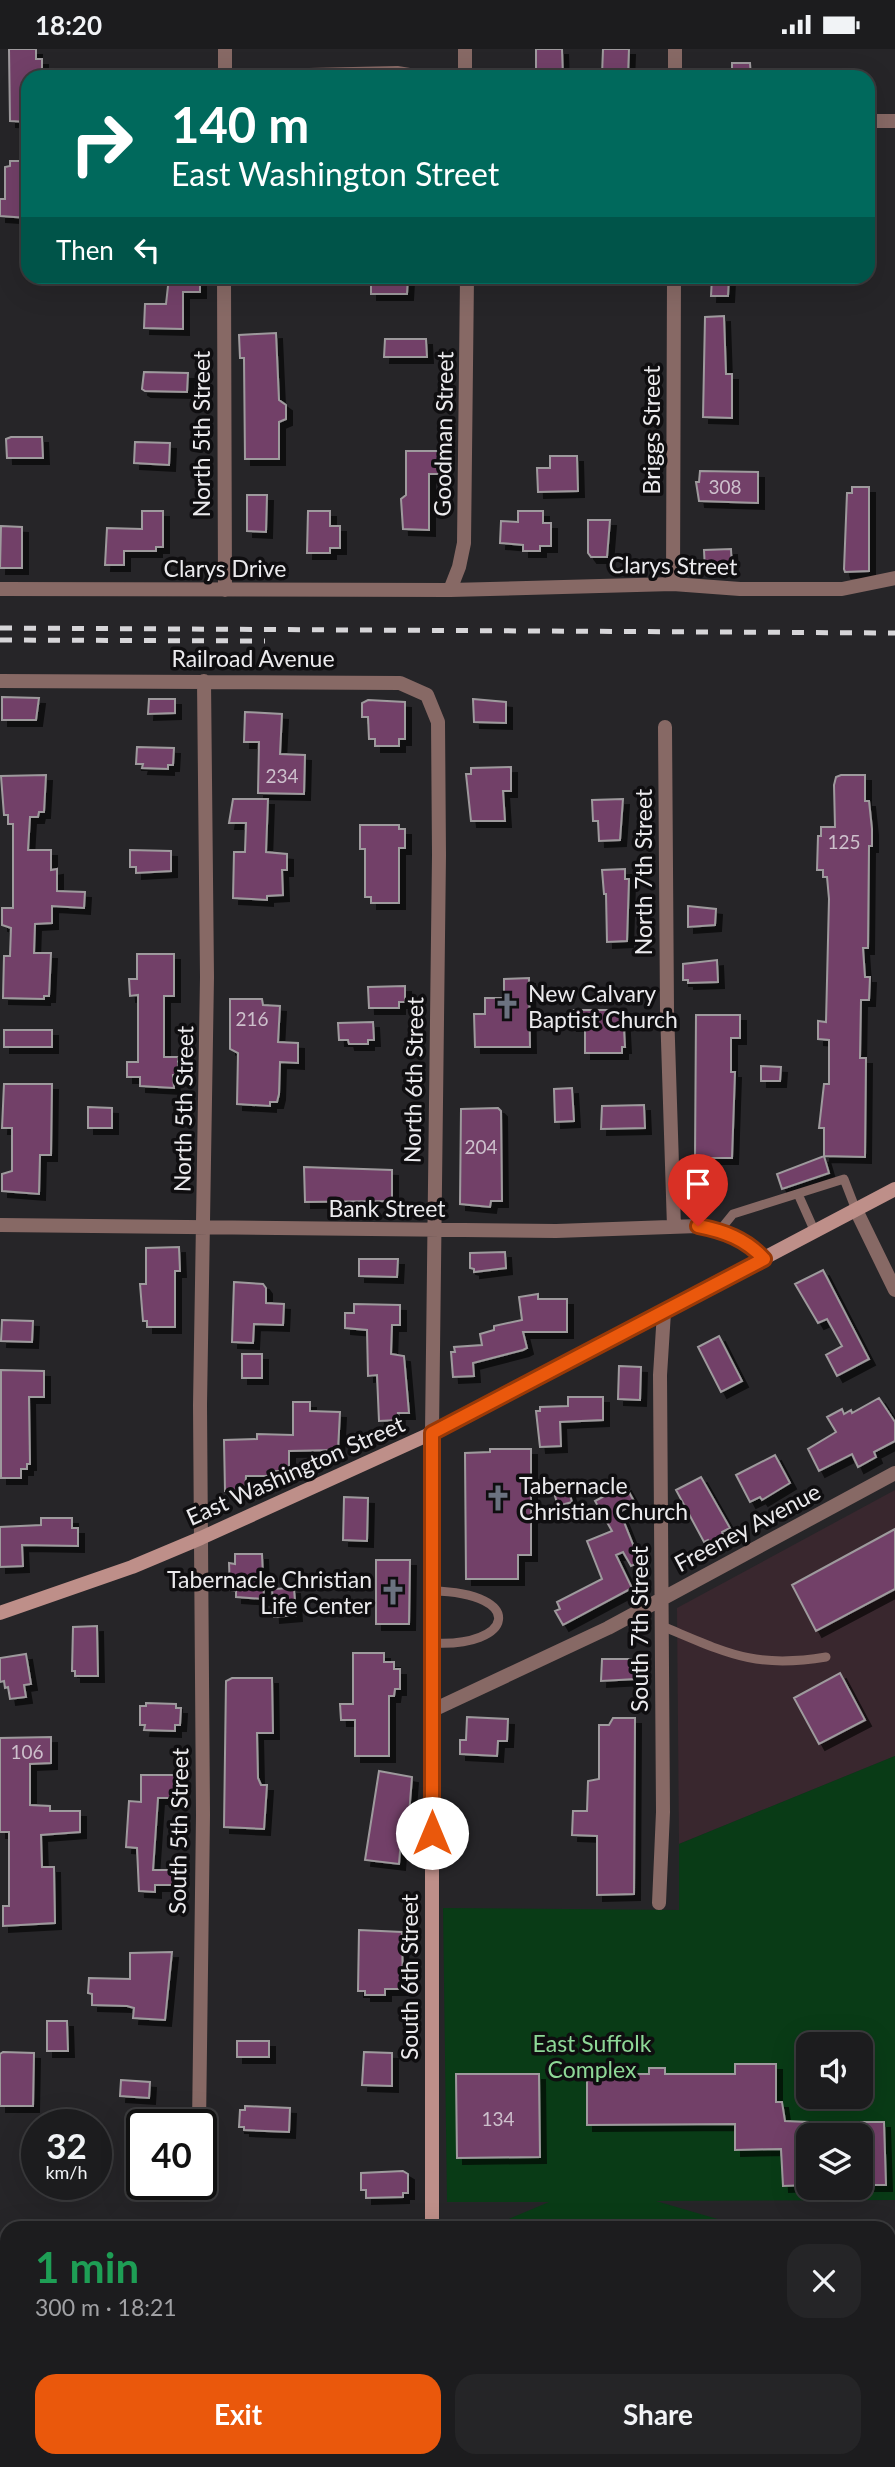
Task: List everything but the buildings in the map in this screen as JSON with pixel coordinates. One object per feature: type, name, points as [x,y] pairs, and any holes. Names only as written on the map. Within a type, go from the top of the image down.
[{"type":"main road","name":"East Washington Street","points":[[0,1613],[109,1575],[201,1538],[432,1433],[895,1189]]},
{"type":"main road","name":"South 6th Street","points":[[432,1433],[432,2221]]},
{"type":"street","points":[[225,49],[225,70]]},
{"type":"street","points":[[465,49],[465,70]]},
{"type":"street","points":[[675,49],[675,70]]},
{"type":"street","points":[[875,121],[895,121]]},
{"type":"street","name":"North 5th Street","points":[[224,284],[225,590]]},
{"type":"street","name":"Goodman Street","points":[[450,590],[464,543],[467,284]]},
{"type":"street","name":"Briggs Street","points":[[673,584],[674,284]]},
{"type":"street","name":"Clarys Street","points":[[450,590],[673,584],[740,589],[842,589],[895,578]]},
{"type":"street","name":"Clarys Drive","points":[[0,589],[450,590]]},
{"type":"street","name":"Railroad Avenue","points":[[0,681],[400,683],[428,695],[434,706],[438,722],[438,769]]},
{"type":"street","name":"North 5th Street","points":[[201,1538],[207,977],[204,681]]},
{"type":"street","name":"North 7th Street","points":[[665,727],[667,1010],[674,1227]]},
{"type":"street","name":"North 6th Street","points":[[432,1433],[438,769]]},
{"type":"street","points":[[856,1210],[895,1290]]},
{"type":"street","name":"Bank Street","points":[[0,1225],[433,1231],[674,1227],[720,1230],[739,1238],[764,1259]]},
{"type":"street","name":"South 7th Street","points":[[659,1903],[663,1812],[660,1375],[664,1312]]},
{"type":"street","name":"Freeney Avenue","points":[[431,1711],[608,1628],[895,1473]]},
{"type":"street","name":"South 5th Street","points":[[199,2109],[197,2048],[203,1815],[201,1538]]},
{"type":"lane","points":[[720,1230],[733,1214],[844,1179],[856,1210]]},
{"type":"lane","points":[[797,1194],[815,1232]]},
{"type":"lane","points":[[432,1643],[471,1642],[484,1637],[499,1617],[498,1610],[487,1600],[460,1592],[433,1591]]},
{"type":"lane","points":[[662,1626],[756,1662],[793,1663],[826,1657]]},
{"type":"shaded area","points":[[895,1490],[895,1756],[679,1844],[677,1608]]},
{"type":"green space","name":"East Suffolk Complex","points":[[895,1756],[895,2200],[656,2201],[724,2221],[504,2221],[549,2202],[447,2202],[443,1908],[679,1910],[679,1844]]},
{"type":"railway","points":[[0,628],[895,633]]},
{"type":"railway","points":[[0,640],[265,641]]},
{"type":"place","name":"New Calvary Baptist Church","points":[[507,1006]]},
{"type":"place","name":"Tabernacle Christian Church","points":[[498,1498]]},
{"type":"place","name":"Tabernacle Christian Life Center","points":[[393,1592]]},
{"type":"route","points":[[432,1833],[432,1433],[493,1404],[764,1259],[739,1238],[720,1230],[698,1226]]}]
